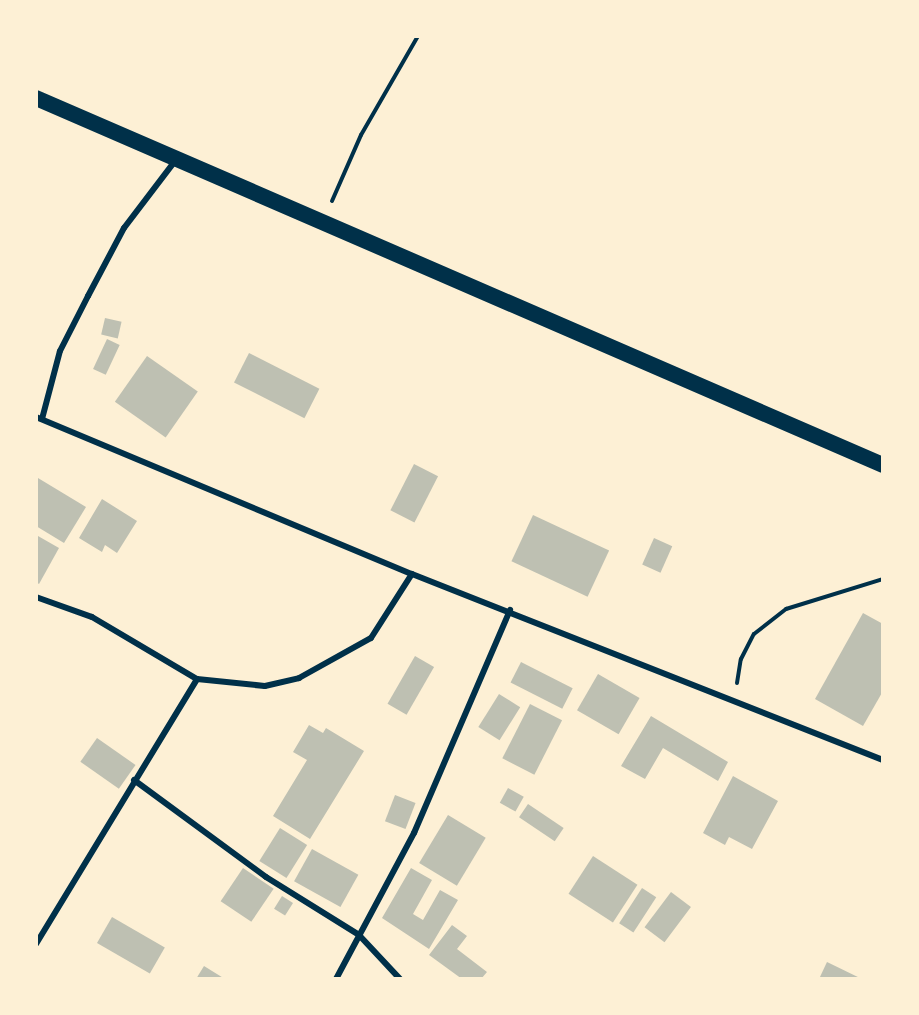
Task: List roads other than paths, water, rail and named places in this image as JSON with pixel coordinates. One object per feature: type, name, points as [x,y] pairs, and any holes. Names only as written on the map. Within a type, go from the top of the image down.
[{"type":"highway","points":[[36,98],[322,224],[883,465]]},
{"type":"street","points":[[175,160],[124,228],[88,296],[60,351],[39,418],[412,574],[510,610],[883,760]]},
{"type":"street","points":[[36,597],[92,617],[197,679],[232,686],[299,678],[371,638],[412,574]]},
{"type":"street","points":[[336,979],[414,833],[510,610]]},
{"type":"street","points":[[36,944],[197,679]]},
{"type":"street","points":[[134,780],[266,877],[359,935],[400,979]]}]
